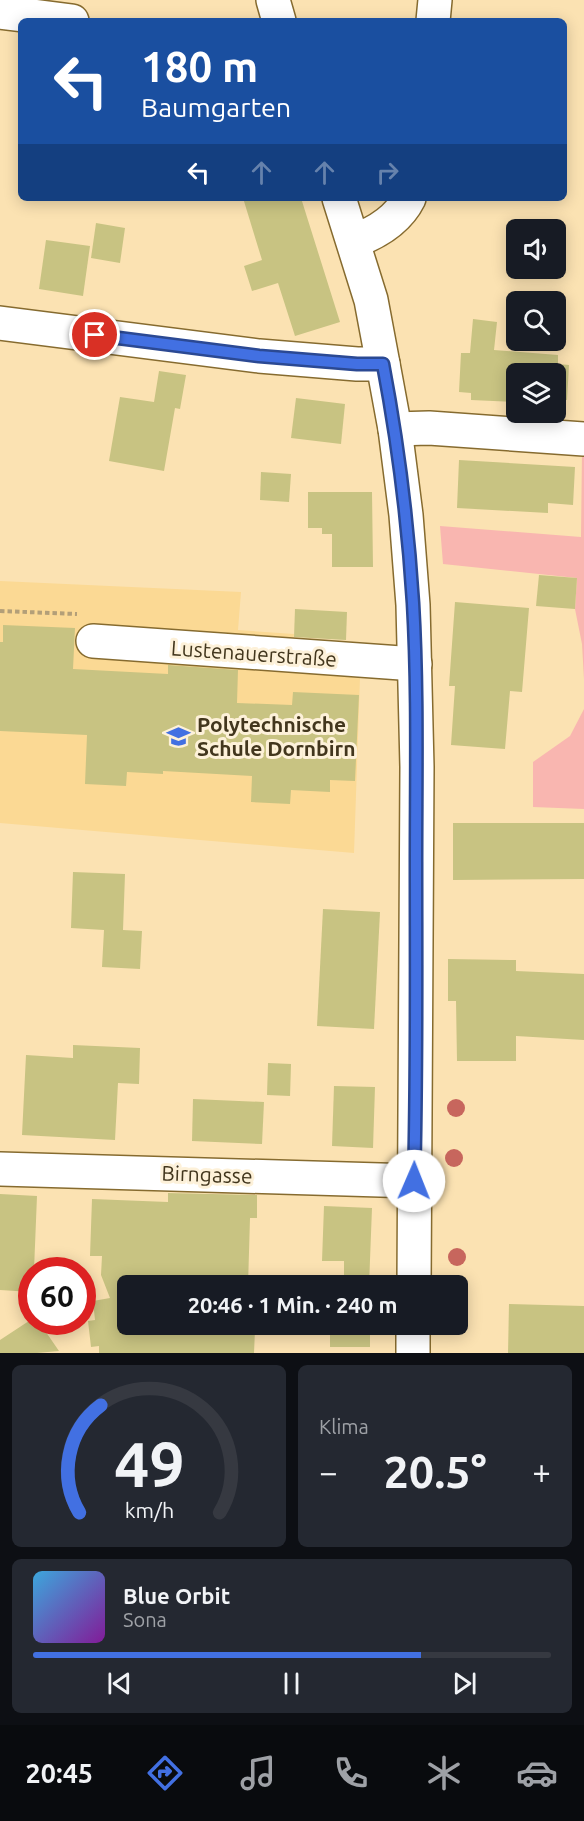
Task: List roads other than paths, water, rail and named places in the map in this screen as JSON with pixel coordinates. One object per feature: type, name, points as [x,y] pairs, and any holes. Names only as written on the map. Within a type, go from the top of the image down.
[{"type":"main road","points":[[273,0],[278,18]]},
{"type":"main road","points":[[433,18],[435,0]]},
{"type":"main road","points":[[0,12],[48,18]]},
{"type":"main road","points":[[340,201],[371,300],[395,429],[413,604],[417,778],[414,1275]]},
{"type":"main road","points":[[354,241],[385,226],[407,201]]},
{"type":"main road","points":[[0,323],[259,356],[383,364]]},
{"type":"main road","points":[[395,429],[429,428],[584,439]]},
{"type":"main road","name":"Lustenauerstraße","points":[[93,641],[415,664]]},
{"type":"main road","name":"Birngasse","points":[[0,1168],[414,1181]]},
{"type":"main road","points":[[413,1335],[413,1353]]},
{"type":"place","name":"Polytechnische Schule Dornbirn","points":[[179,736]]}]
